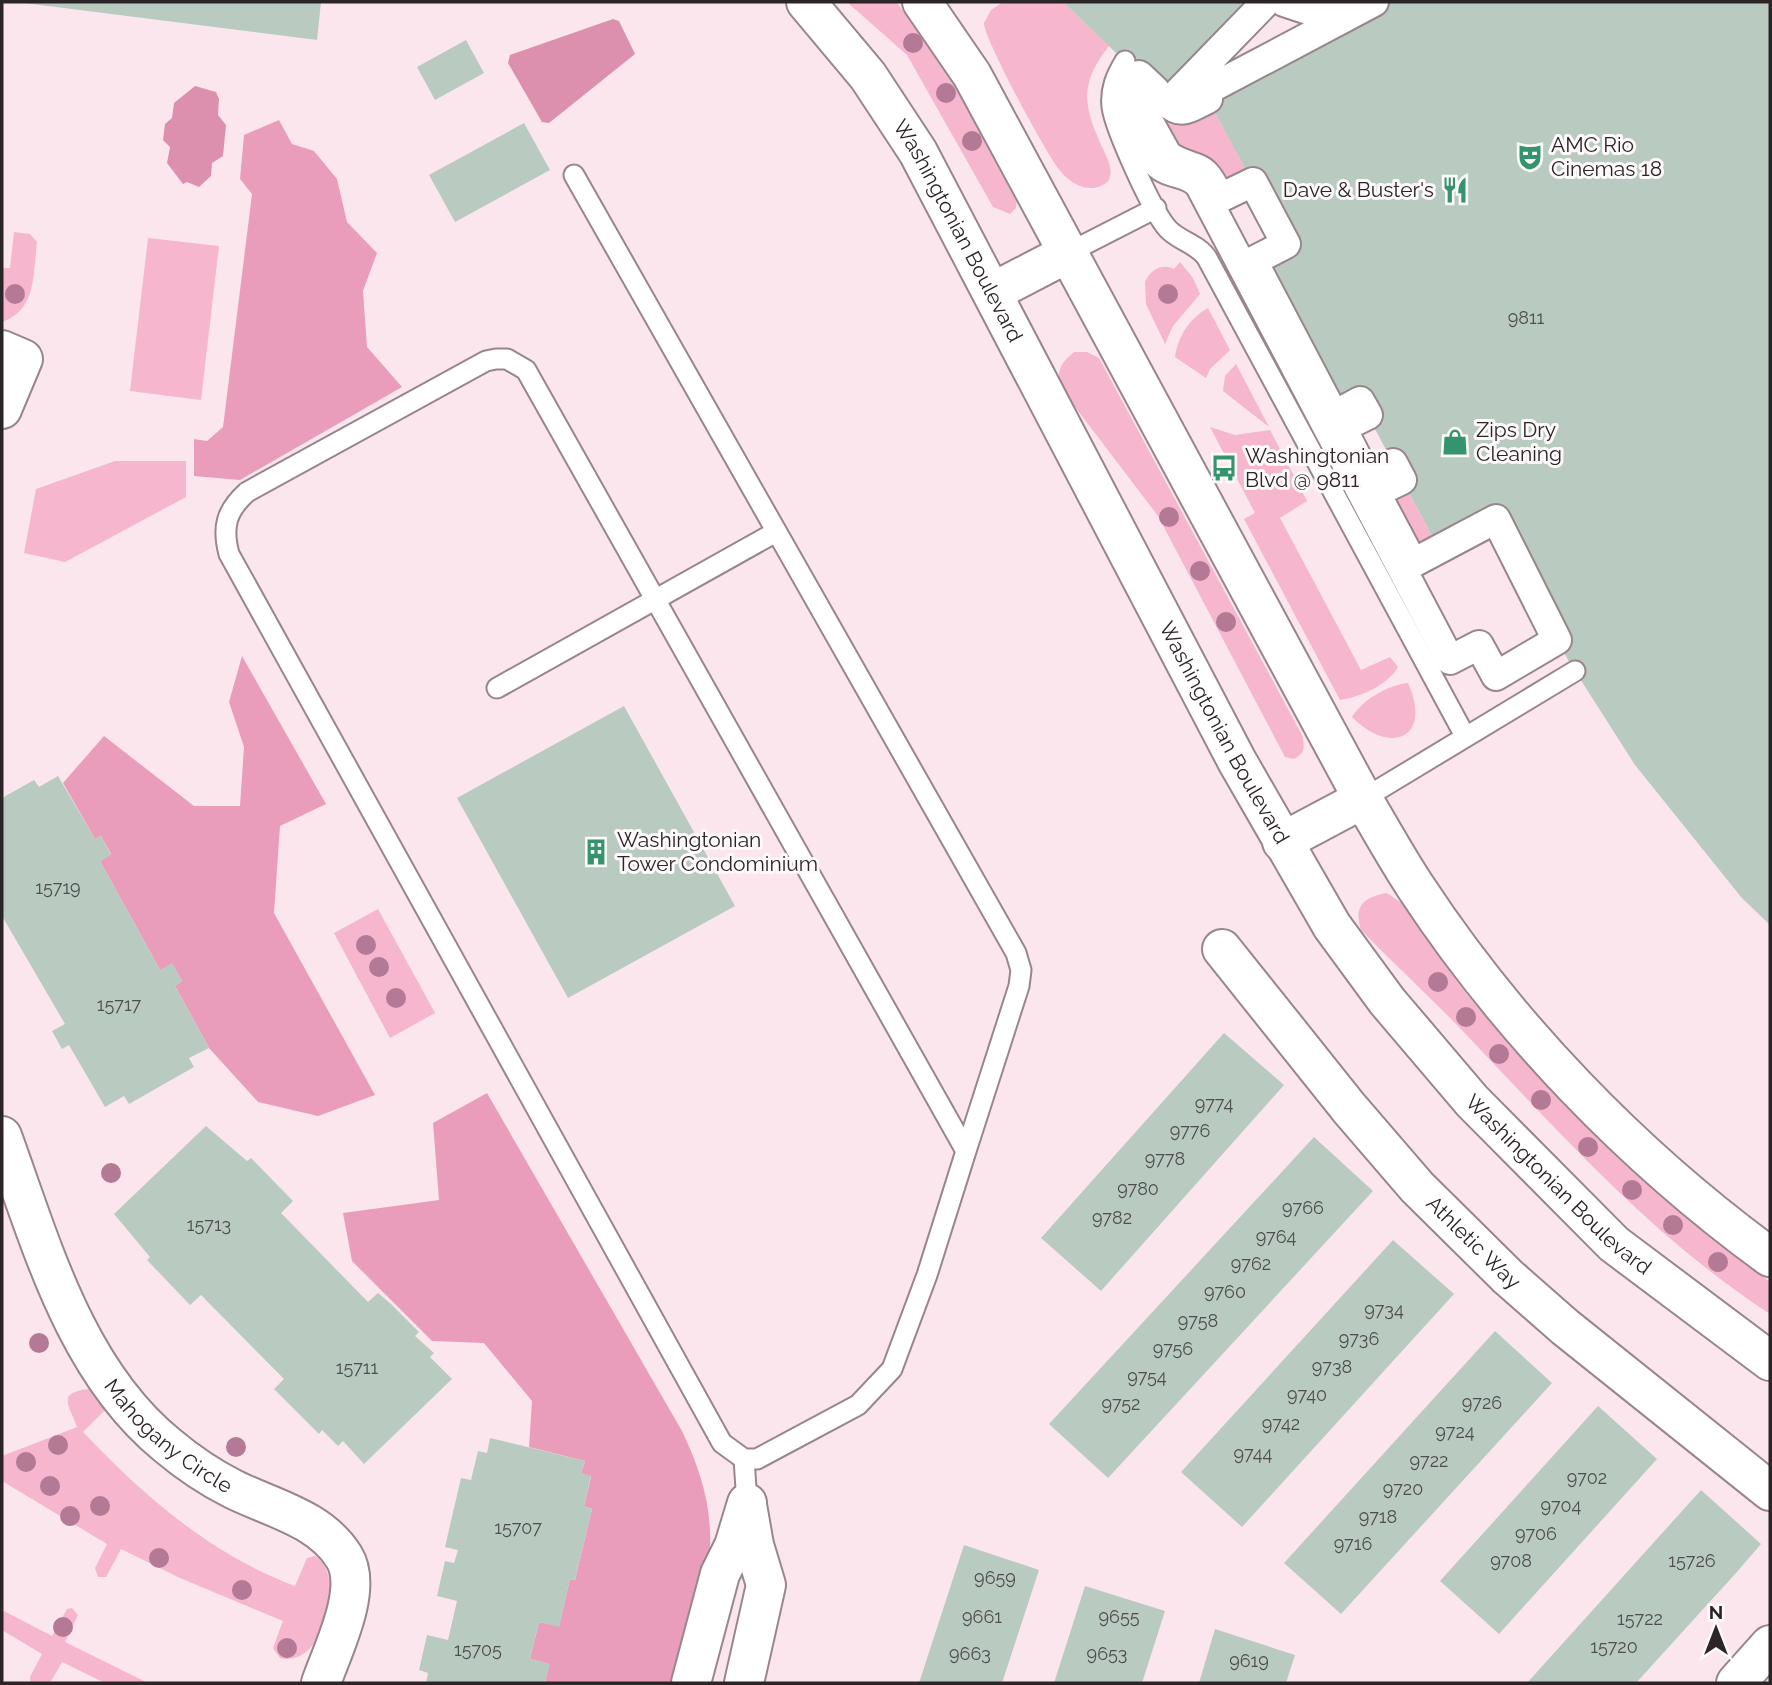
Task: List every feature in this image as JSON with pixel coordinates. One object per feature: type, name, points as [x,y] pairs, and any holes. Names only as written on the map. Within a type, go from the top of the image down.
[{"type":"street","name":"Washingtonian Boulevard","points":[[806,2],[868,76],[918,152],[1282,842],[1332,926],[1363,969],[1472,1101],[1614,1244],[1770,1361]]},
{"type":"street","points":[[1266,2],[1168,103],[1175,110],[1182,111],[1208,99],[1204,92],[1374,2]]},
{"type":"street","points":[[1284,2],[1323,15],[1337,13],[1358,2]]},
{"type":"street","points":[[932,5],[1070,252],[1363,799],[1415,886],[1463,953],[1567,1080],[1670,1175],[1770,1257]]},
{"type":"street","points":[[1139,75],[1155,90],[1146,99],[1143,111],[1168,156],[1198,166],[1211,180],[1220,198],[1253,182],[1286,244],[1253,261],[1334,415],[1360,401],[1368,415],[1342,428],[1363,469],[1373,473],[1393,463],[1398,472],[1402,480],[1381,490],[1379,499],[1413,563],[1496,519],[1557,640],[1496,676],[1479,645],[1450,660],[1200,186],[1194,178],[1160,167],[1134,120],[1128,98],[1139,75]]},
{"type":"street","points":[[993,292],[1070,252]]},
{"type":"street","points":[[2,350],[23,359],[2,409]]},
{"type":"street","points":[[1282,842],[1363,799]]},
{"type":"street","name":"Athletic Way","points":[[1222,949],[1400,1167],[1508,1277],[1565,1327],[1770,1492]]},
{"type":"street","name":"Mahogany Circle","points":[[2,1136],[60,1292],[113,1388],[166,1445],[232,1488],[299,1518],[325,1535],[345,1559],[351,1584],[345,1618],[321,1683]]},
{"type":"street","points":[[691,1683],[720,1574],[734,1546],[747,1503]]},
{"type":"street","points":[[744,1683],[766,1584],[754,1545],[747,1503]]},
{"type":"street","points":[[1736,1683],[1770,1646]]},
{"type":"lane","points":[[1125,61],[1116,75],[1112,109],[1124,143],[1156,208],[1168,229],[1207,258],[1465,736]]},
{"type":"lane","points":[[574,175],[1019,961],[1019,986],[928,1275],[892,1369],[855,1407],[771,1454],[757,1459],[744,1459],[722,1443],[229,554],[225,538],[226,520],[234,504],[247,492],[486,361],[508,359],[526,370],[966,1151]]},
{"type":"lane","points":[[1070,252],[1156,208]]},
{"type":"lane","points":[[497,688],[776,532]]},
{"type":"lane","points":[[1363,799],[1575,671]]},
{"type":"lane","points":[[744,1459],[747,1503]]},
{"type":"shaded area","points":[[847,2],[896,2],[914,25],[961,96],[1017,197],[1016,208],[1010,214],[993,207],[907,55]]},
{"type":"shaded area","points":[[1003,2],[1063,2],[1109,46],[1093,72],[1087,96],[1091,120],[1110,168],[1109,180],[1103,185],[1085,187],[1067,178],[1031,124],[994,51],[984,23],[991,10]]},
{"type":"shaded area","points":[[613,19],[619,21],[635,54],[549,123],[542,122],[508,63],[510,55]]},
{"type":"shaded area","points":[[195,86],[216,92],[219,99],[218,115],[226,125],[223,156],[212,163],[211,176],[199,187],[187,182],[183,184],[167,163],[170,147],[163,140],[165,124],[172,118],[174,103]]},
{"type":"shaded area","points":[[1208,99],[1253,182],[1220,198],[1143,109]]},
{"type":"shaded area","points":[[279,120],[292,144],[314,151],[337,179],[347,222],[377,253],[363,291],[367,347],[402,387],[240,480],[194,476],[194,439],[207,441],[223,427],[252,194],[240,179],[244,135]]},
{"type":"shaded area","points":[[14,232],[30,234],[37,242],[33,278],[22,309],[2,322],[2,268],[10,268]]},
{"type":"shaded area","points":[[148,238],[219,246],[201,400],[130,391]]},
{"type":"shaded area","points":[[1180,262],[1193,278],[1200,294],[1173,326],[1165,344],[1146,304],[1145,282],[1157,269],[1174,269]]},
{"type":"shaded area","points":[[1208,308],[1230,350],[1210,369],[1206,378],[1175,357],[1186,328]]},
{"type":"shaded area","points":[[1074,352],[1087,352],[1099,358],[1302,735],[1303,749],[1294,759],[1285,757],[1158,516],[1063,391],[1059,379],[1060,370]]},
{"type":"shaded area","points":[[1236,364],[1269,427],[1223,391],[1225,376]]},
{"type":"shaded area","points":[[1210,427],[1235,435],[1270,430],[1307,501],[1280,518],[1361,670],[1390,657],[1398,667],[1381,685],[1340,700],[1244,519],[1255,513]]},
{"type":"shaded area","points":[[115,461],[186,461],[186,497],[65,562],[24,553],[36,489]]},
{"type":"shaded area","points":[[1402,480],[1439,549],[1413,563],[1381,490]]},
{"type":"shaded area","points":[[242,656],[326,804],[280,826],[274,913],[375,1095],[318,1116],[258,1102],[209,1048],[175,986],[182,981],[172,964],[160,970],[100,861],[111,854],[101,836],[95,839],[63,783],[104,736],[194,806],[240,806],[244,747],[229,702]]},
{"type":"shaded area","points":[[1408,683],[1415,717],[1411,728],[1404,735],[1393,738],[1380,736],[1352,717],[1376,694]]},
{"type":"shaded area","points":[[1387,893],[1406,906],[1460,986],[1508,1044],[1581,1121],[1660,1195],[1770,1282],[1770,1314],[1729,1286],[1652,1223],[1361,930],[1358,915],[1362,904],[1372,897]]},
{"type":"shaded area","points":[[378,909],[435,1013],[390,1038],[334,933]]},
{"type":"shaded area","points":[[487,1093],[682,1431],[699,1473],[707,1502],[710,1548],[677,1683],[545,1683],[549,1664],[530,1659],[539,1622],[559,1626],[570,1579],[575,1580],[592,1509],[584,1506],[591,1477],[581,1473],[585,1461],[529,1447],[532,1401],[484,1343],[432,1341],[352,1261],[343,1213],[439,1200],[433,1123]]},
{"type":"shaded area","points":[[89,1389],[95,1391],[108,1407],[83,1432],[130,1479],[180,1521],[235,1558],[295,1586],[307,1558],[315,1556],[325,1566],[330,1582],[330,1600],[319,1636],[309,1650],[295,1658],[280,1658],[273,1648],[283,1621],[180,1578],[121,1549],[106,1577],[98,1577],[95,1568],[107,1544],[2,1481],[2,1456],[77,1427],[69,1406],[69,1397],[72,1393]]},
{"type":"shaded area","points":[[72,1608],[78,1615],[65,1642],[148,1683],[105,1683],[62,1662],[50,1683],[31,1683],[30,1677],[42,1654],[2,1630],[2,1610],[52,1636],[67,1609]]},
{"type":"building","points":[[16,2],[321,2],[317,40]]},
{"type":"building","points":[[1063,2],[1266,2],[1168,103]]},
{"type":"building","points":[[1374,2],[1770,2],[1770,925],[1741,897],[1635,765],[1568,660],[1496,519],[1439,549],[1360,401],[1334,415],[1253,261],[1286,244],[1204,92]]},
{"type":"building","points":[[466,40],[484,73],[435,100],[417,67]]},
{"type":"building","points":[[524,123],[550,170],[455,222],[429,175]]},
{"type":"building","name":"Washingtonian Tower Condominium","points":[[624,706],[735,906],[568,998],[457,798]]},
{"type":"building","points":[[58,776],[95,839],[101,836],[111,855],[100,861],[160,970],[172,963],[182,981],[175,986],[209,1048],[189,1058],[194,1067],[129,1104],[124,1096],[105,1107],[69,1045],[62,1049],[52,1031],[65,1024],[2,916],[2,798],[34,780],[39,787]]},
{"type":"building","points":[[1224,1033],[1284,1085],[1101,1291],[1041,1238]]},
{"type":"building","points":[[206,1126],[247,1161],[251,1158],[293,1201],[281,1213],[368,1302],[378,1293],[391,1304],[419,1332],[415,1336],[434,1353],[430,1357],[452,1379],[364,1464],[343,1441],[338,1446],[322,1430],[319,1434],[274,1389],[284,1379],[201,1295],[190,1305],[147,1260],[150,1257],[114,1214]]},
{"type":"building","points":[[1314,1137],[1373,1191],[1108,1478],[1049,1424]]},
{"type":"building","points":[[1393,1240],[1454,1294],[1242,1527],[1181,1472]]},
{"type":"building","points":[[1495,1331],[1552,1383],[1341,1614],[1284,1563]]},
{"type":"building","points":[[1598,1406],[1657,1459],[1499,1634],[1440,1581]]},
{"type":"building","points":[[490,1438],[585,1461],[581,1473],[591,1476],[584,1506],[592,1509],[575,1580],[570,1579],[559,1627],[539,1622],[530,1659],[550,1664],[545,1683],[426,1683],[428,1673],[419,1670],[427,1635],[448,1640],[457,1601],[437,1596],[445,1561],[454,1563],[458,1550],[445,1547],[461,1478],[471,1480],[478,1451],[487,1453]]},
{"type":"building","points":[[1701,1490],[1761,1544],[1736,1573],[1636,1683],[1527,1683]]},
{"type":"building","points":[[964,1545],[1039,1570],[1002,1683],[919,1683]]},
{"type":"building","points":[[1085,1586],[1165,1611],[1142,1683],[1054,1683]]},
{"type":"building","points":[[1215,1629],[1295,1655],[1286,1683],[1199,1683]]},
{"type":"place","name":"AMC Rio Cinemas 18","points":[[1530,157]]},
{"type":"place","name":"Dave & Buster's","points":[[1455,190]]},
{"type":"place","name":"Zips Dry Cleaning","points":[[1455,442]]},
{"type":"place","name":"Washingtonian Blvd @ 9811","points":[[1224,468]]},
{"type":"place","name":"Washingtonian Tower Condominium","points":[[596,852]]}]
